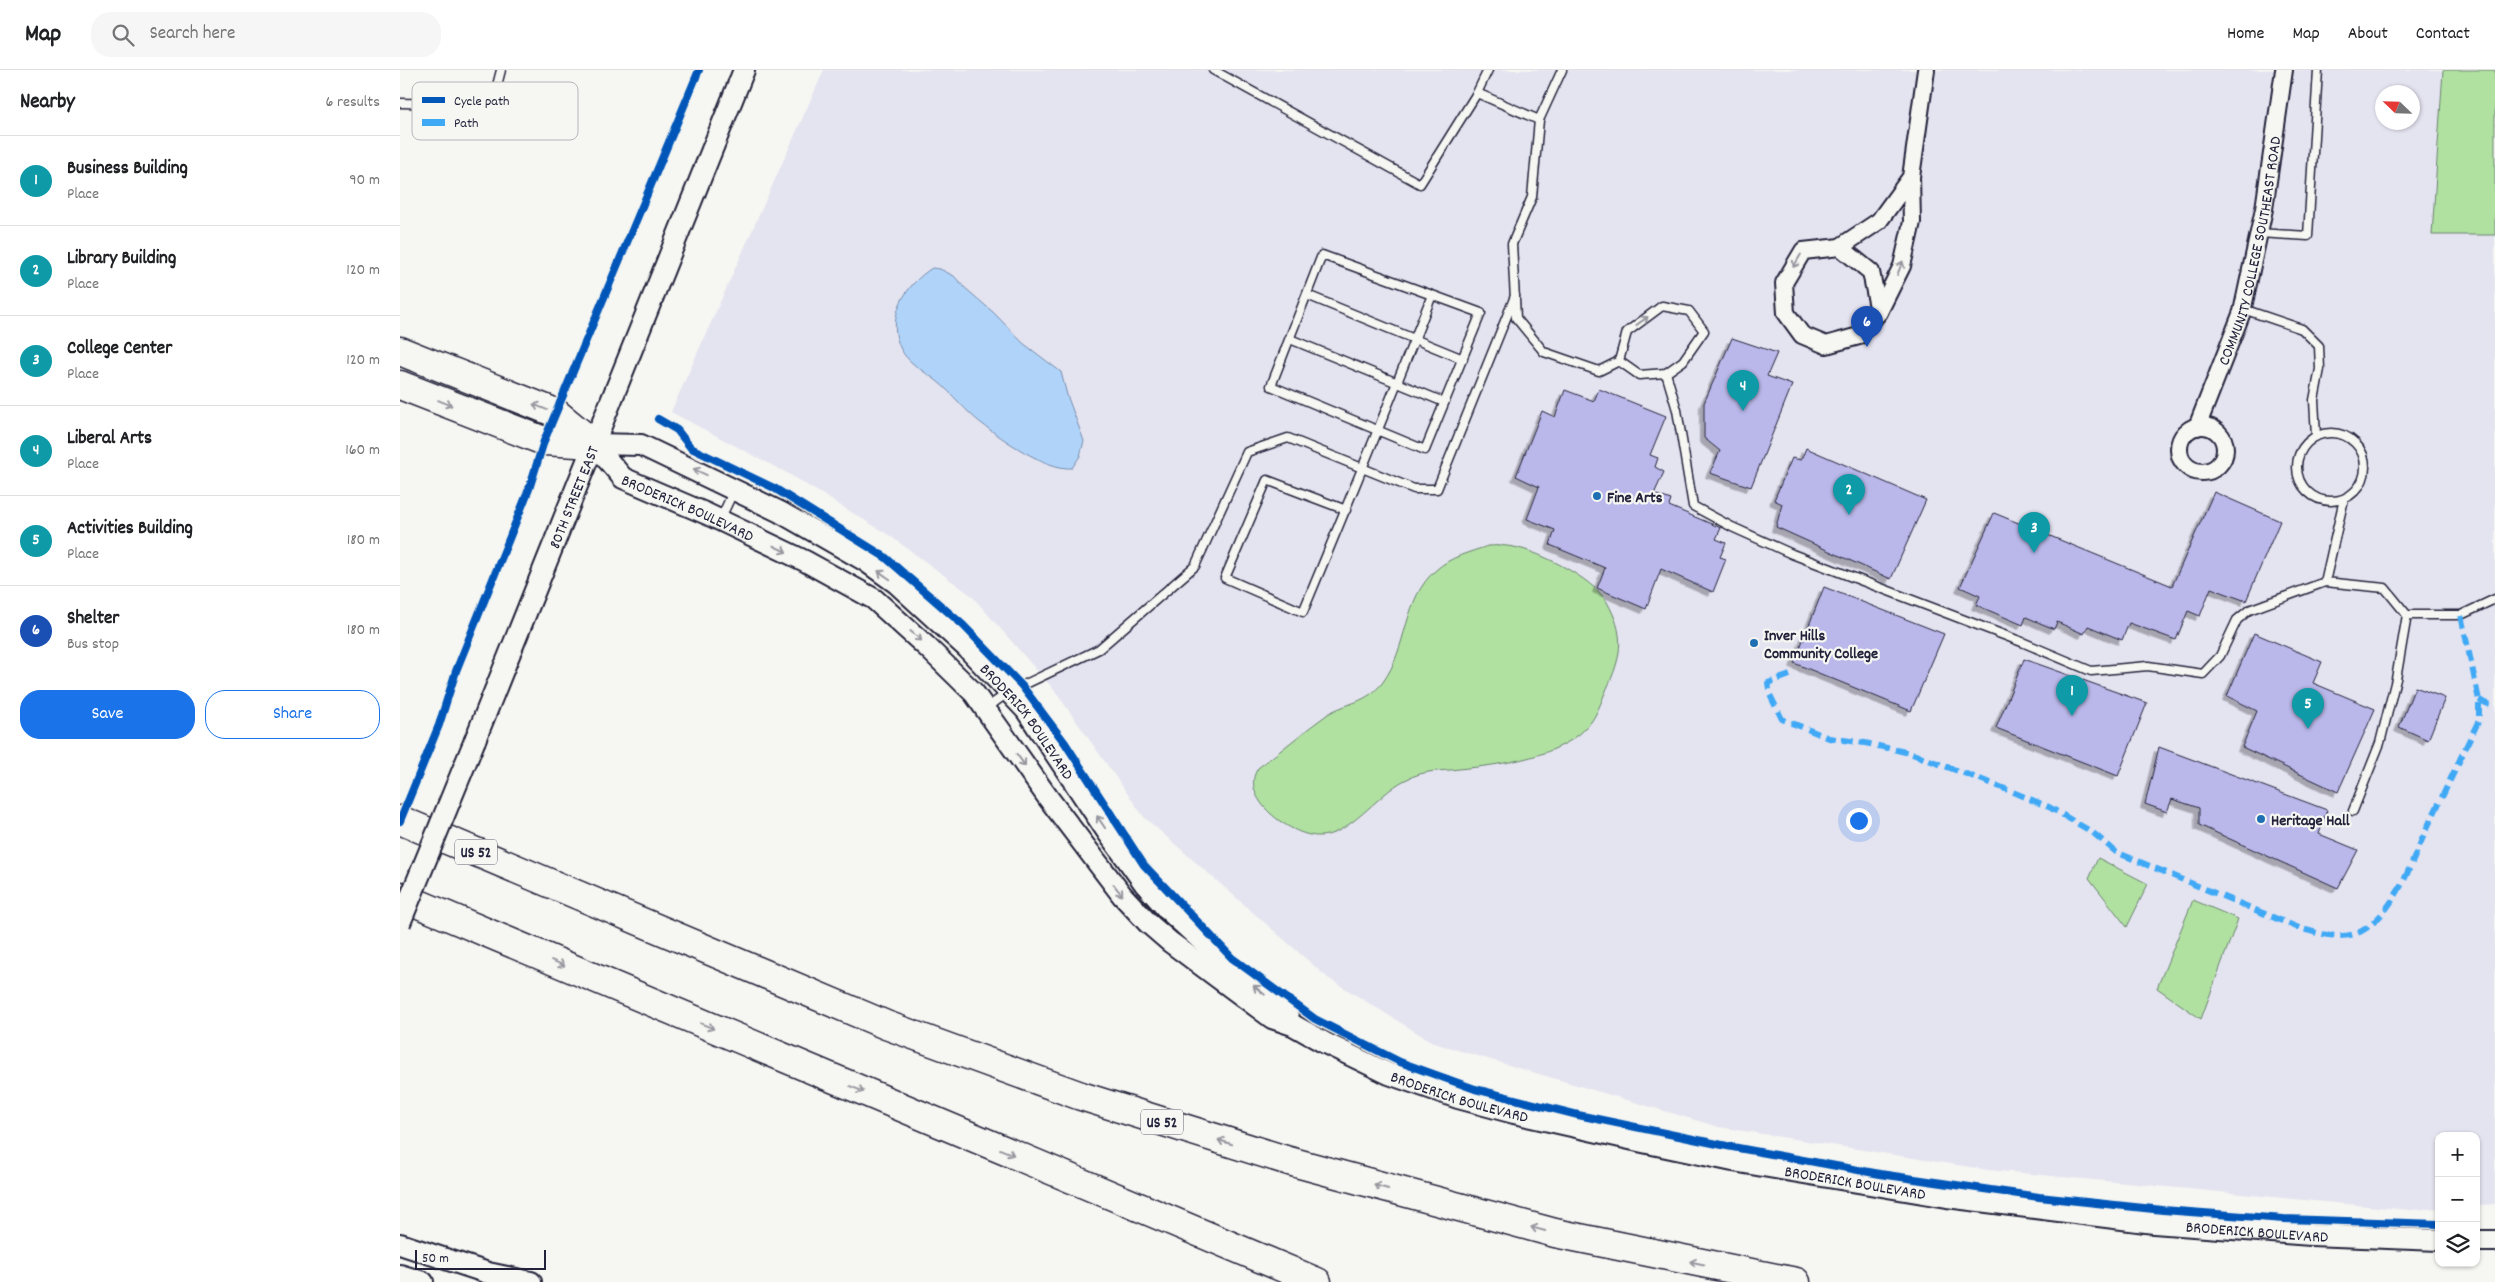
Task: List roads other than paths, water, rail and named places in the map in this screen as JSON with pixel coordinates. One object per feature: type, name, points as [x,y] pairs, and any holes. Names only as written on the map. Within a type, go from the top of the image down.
[{"type":"highway","points":[[400,351],[556,413],[594,444]]},
{"type":"highway","points":[[400,385],[544,441],[594,444]]},
{"type":"highway","points":[[400,803],[552,885]]},
{"type":"highway","name":"US 52","points":[[400,820],[903,1032],[1002,1069],[1147,1118],[1289,1161],[1555,1233],[1796,1282]]},
{"type":"highway","points":[[400,896],[1317,1282]]},
{"type":"highway","points":[[400,908],[525,950]]},
{"type":"street","name":"80TH STREET EAST","points":[[400,922],[744,70]]},
{"type":"street","points":[[1911,177],[1879,221],[1840,247],[1803,251],[1784,283],[1786,313],[1802,335],[1826,345],[1859,336],[1879,312],[1902,266],[1912,222],[1911,177],[1926,70]]},
{"type":"street","name":"COMMUNITY COLLEGE SOUTHEAST ROAD","points":[[2197,427],[2243,309],[2260,233],[2284,70]]},
{"type":"street","points":[[1840,247],[1871,272],[1879,312]]},
{"type":"street","name":"BRODERICK BOULEVARD","points":[[594,444],[641,445],[735,488],[824,537],[896,583],[962,643],[1026,710],[1144,883],[1191,933],[1285,1012],[1293,1025]]},
{"type":"street","name":"BRODERICK BOULEVARD","points":[[594,444],[623,478],[720,520],[805,561],[874,599],[928,647],[974,693],[1122,895],[1148,923],[1170,942],[1272,1018],[1293,1025],[1332,1047],[1380,1070],[1458,1098],[1514,1113],[1733,1161],[1947,1197],[2099,1218],[2311,1235],[2435,1240]]},
{"type":"street","points":[[2480,1241],[2495,1241]]},
{"type":"street","points":[[400,1244],[488,1273],[531,1282]]},
{"type":"street","points":[[400,1275],[423,1282]]},
{"type":"lane","points":[[1213,70],[1420,184],[1477,93],[1488,70]]},
{"type":"lane","points":[[1562,70],[1539,120],[1532,197],[1512,244],[1516,318],[1544,352],[1598,371],[1618,361],[1627,332],[1662,306],[1689,311],[1704,331],[1683,361],[1666,373],[1639,375],[1618,361]]},
{"type":"lane","points":[[2260,233],[2308,236],[2318,70]]},
{"type":"lane","points":[[1477,93],[1539,120]]},
{"type":"lane","points":[[1322,255],[1432,295],[1481,313],[1425,450],[1271,386],[1322,255]]},
{"type":"lane","points":[[1307,295],[1463,358]]},
{"type":"lane","points":[[1346,510],[1267,480],[1226,578],[1303,612],[1364,468],[1432,295]]},
{"type":"lane","points":[[985,710],[1009,692],[1099,649],[1195,566],[1247,452],[1288,438],[1414,489],[1437,489],[1515,296]]},
{"type":"lane","points":[[2243,309],[2302,330],[2318,346],[2320,368],[2314,400],[2316,436]]},
{"type":"lane","points":[[1290,339],[1444,402]]},
{"type":"lane","points":[[1666,373],[1677,410],[1693,506],[1732,527],[1792,554],[2022,642],[2090,671],[2148,666],[2203,674],[2220,656],[2237,620],[2249,610],[2326,582],[2385,588],[2407,615],[2396,679],[2380,743],[2353,811]]},
{"type":"lane","points":[[2334,432],[2345,435],[2355,441],[2362,450],[2365,473],[2357,488],[2344,499],[2333,502],[2311,495],[2303,487],[2298,477],[2298,455],[2304,445],[2316,436],[2334,432]]},
{"type":"lane","points":[[720,520],[735,488]]},
{"type":"lane","points":[[2326,582],[2344,499]]},
{"type":"lane","points":[[2407,615],[2461,615],[2495,599]]},
{"type":"water","points":[[932,268],[940,269],[954,276],[1023,343],[1061,372],[1067,395],[1084,441],[1080,456],[1072,468],[1061,467],[1037,459],[1000,437],[975,418],[943,386],[915,366],[902,351],[896,333],[897,311],[901,301],[914,283]]},
{"type":"place","name":"Shelter","points":[[1867,347]]},
{"type":"place","name":"Liberal Arts","points":[[1743,411]]},
{"type":"place","name":"Fine Arts","points":[[1597,496]]},
{"type":"place","name":"Library Building","points":[[1849,515]]},
{"type":"place","name":"College Center","points":[[2034,553]]},
{"type":"place","name":"Inver Hills Community College","points":[[1754,643]]},
{"type":"place","name":"Business Building","points":[[2072,716]]},
{"type":"place","name":"Activities Building","points":[[2308,729]]},
{"type":"place","name":"Heritage Hall","points":[[2261,819]]}]
